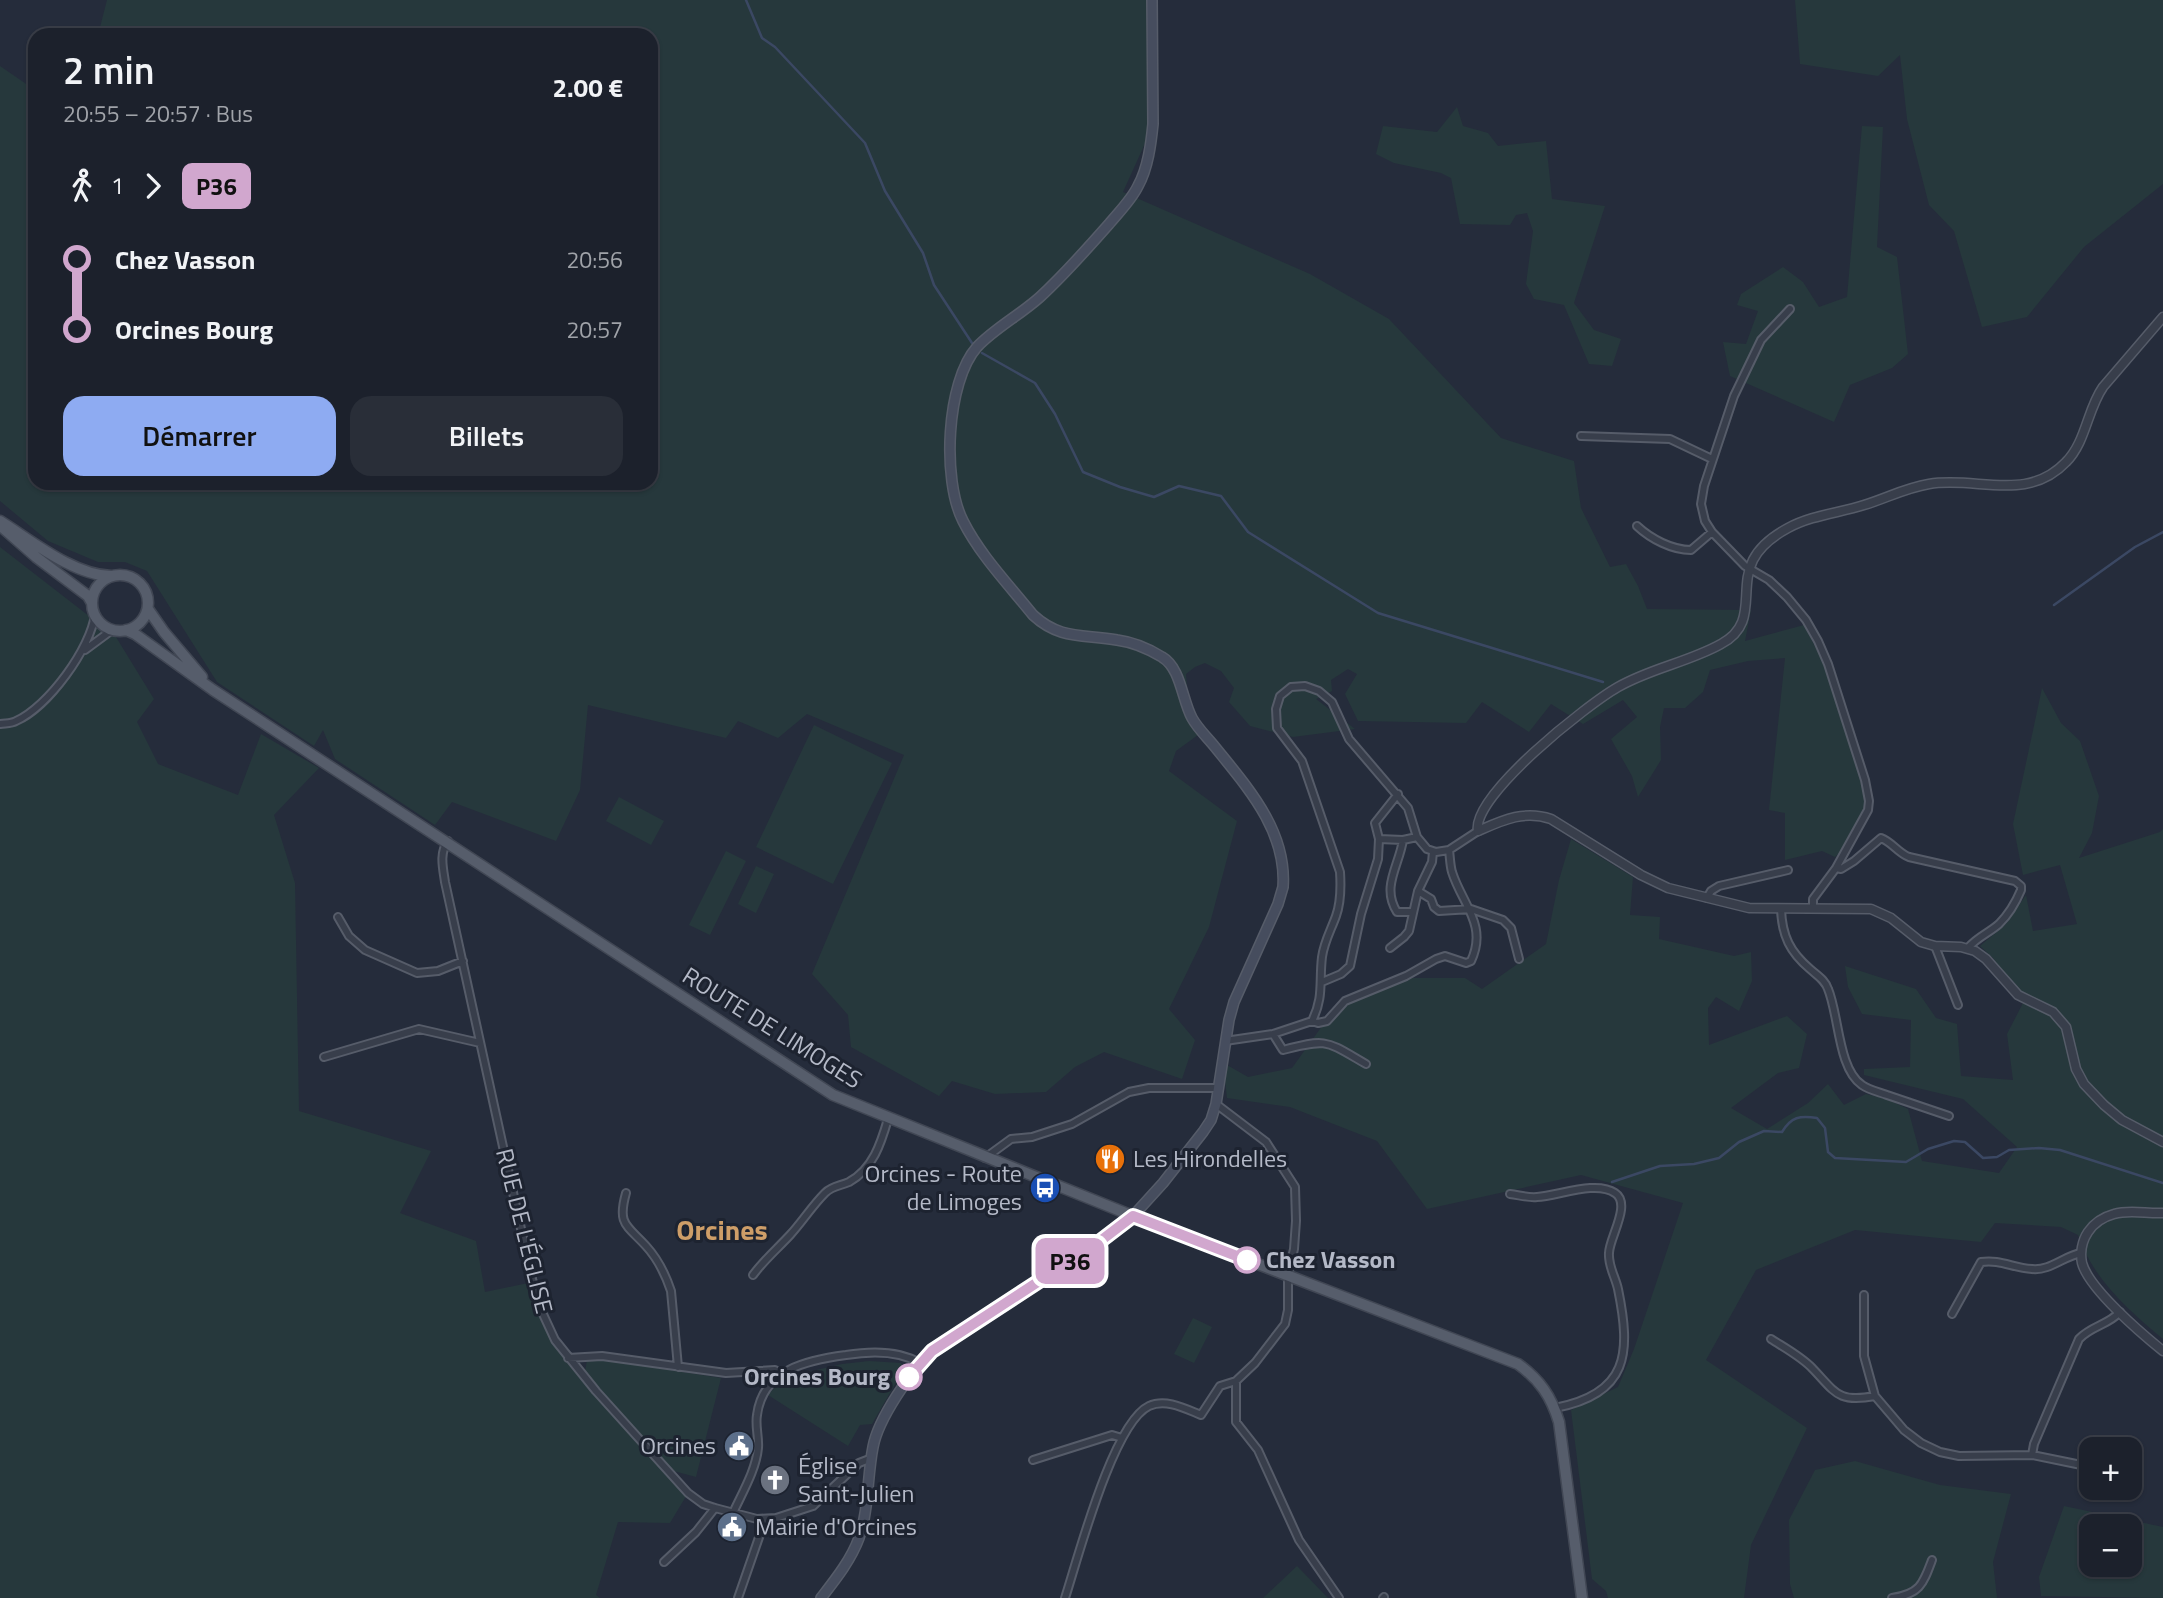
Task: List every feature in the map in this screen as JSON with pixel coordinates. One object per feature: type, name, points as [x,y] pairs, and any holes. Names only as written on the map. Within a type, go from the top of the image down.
[{"type":"main road","points":[[821,1598],[857,1542],[862,1526],[872,1449],[879,1429],[920,1363],[932,1351],[1099,1242],[1133,1216],[1163,1183],[1211,1120],[1234,1002],[1283,887],[1284,870],[1272,827],[1248,789],[1192,719],[1176,674],[1165,659],[1119,640],[1061,634],[1044,626],[974,539],[961,519],[956,500],[950,458],[955,397],[969,359],[977,347],[1049,288],[1102,232],[1138,186],[1151,143],[1153,124],[1152,0]]},
{"type":"main road","points":[[0,523],[58,558],[100,576],[131,577],[139,582],[145,590],[148,608],[140,623],[126,630],[112,630],[102,624],[88,596],[36,557],[0,523]]},
{"type":"main road","points":[[92,603],[98,586],[112,576]]},
{"type":"main road","name":"ROUTE DE LIMOGES","points":[[148,608],[164,632],[214,690]]},
{"type":"main road","name":"ROUTE DE LIMOGES","points":[[126,630],[824,1090],[888,1119],[1133,1216],[1518,1364],[1540,1383],[1555,1408],[1563,1443],[1582,1598]]},
{"type":"street","points":[[1790,309],[1761,340],[1734,396],[1712,459],[1701,504],[1705,521],[1712,532],[1745,566],[1769,580],[1806,620],[1828,664],[1865,780],[1868,810],[1836,868],[1814,899],[1812,909]]},
{"type":"street","points":[[1478,831],[1482,809],[1499,785],[1595,702],[1641,676],[1725,643],[1736,633],[1744,622],[1747,609],[1750,569],[1762,547],[1786,529],[1821,515],[1867,505],[1903,489],[1933,483],[2016,486],[2040,481],[2060,468],[2074,451],[2095,399],[2113,372],[2163,317]]},
{"type":"street","points":[[1581,436],[1670,439],[1712,459]]},
{"type":"street","points":[[1637,526],[1648,536],[1681,550],[1691,550],[1712,532]]},
{"type":"street","points":[[0,724],[15,722],[37,707],[81,653],[93,629],[95,614]]},
{"type":"street","points":[[81,653],[112,630]]},
{"type":"street","points":[[1312,1021],[1322,994],[1322,958],[1337,914],[1341,890],[1340,872],[1301,761],[1277,728],[1276,709],[1280,696],[1291,687],[1305,686],[1320,691],[1332,702],[1349,740],[1398,794],[1408,808],[1418,837],[1427,849],[1433,852],[1448,850],[1478,831],[1516,816],[1540,815],[1668,888],[1749,908],[1879,911],[1921,942],[1935,946],[1968,948],[1986,959],[2018,995],[2053,1012],[2066,1027],[2076,1069],[2084,1084],[2122,1120],[2163,1142]]},
{"type":"street","points":[[1322,982],[1341,974],[1350,966],[1361,914],[1375,870],[1379,839],[1376,823],[1398,794]]},
{"type":"street","points":[[1379,839],[1404,840],[1418,837]]},
{"type":"street","points":[[1836,868],[1841,869],[1854,861],[1881,838],[1900,853],[1921,861],[2015,880],[2021,886],[2018,898],[1997,926],[1975,940],[1968,948]]},
{"type":"street","points":[[1404,840],[1398,864],[1391,875],[1390,899],[1397,912],[1413,912]]},
{"type":"street","name":"RUE DE L'ÉGLISE","points":[[447,841],[442,860],[445,882],[534,1287],[555,1340],[688,1493],[702,1504],[765,1520]]},
{"type":"street","points":[[1448,850],[1451,871],[1466,905],[1503,920],[1511,928],[1519,959]]},
{"type":"street","points":[[1390,947],[1409,931],[1418,891],[1432,862],[1433,852]]},
{"type":"street","points":[[1707,898],[1711,891],[1719,886],[1788,870]]},
{"type":"street","points":[[1418,891],[1431,899],[1439,911],[1471,909]]},
{"type":"street","points":[[1225,1041],[1273,1034],[1312,1021],[1327,1021],[1345,1001],[1406,976],[1436,959],[1444,957],[1466,963],[1471,961],[1478,940],[1471,909]]},
{"type":"street","points":[[1781,909],[1782,926],[1788,945],[1798,959],[1824,980],[1828,987],[1842,1048],[1855,1079],[1868,1088],[1949,1116]]},
{"type":"street","points":[[338,917],[349,936],[365,950],[417,972],[438,971],[463,961]]},
{"type":"street","points":[[1935,946],[1958,1005]]},
{"type":"street","points":[[324,1057],[419,1029],[480,1043]]},
{"type":"street","points":[[1273,1034],[1283,1050],[1315,1042],[1327,1043],[1366,1064]]},
{"type":"street","points":[[985,1157],[1012,1139],[1032,1137],[1072,1124],[1129,1092],[1149,1088],[1218,1088]]},
{"type":"street","points":[[1065,1598],[1105,1478],[1133,1420],[1148,1406],[1160,1403],[1202,1415],[1220,1386],[1236,1381],[1269,1348],[1285,1324],[1288,1310],[1288,1275],[1294,1249],[1295,1187],[1266,1142],[1216,1104]]},
{"type":"street","points":[[753,1275],[824,1194],[831,1188],[850,1181],[867,1168],[879,1148],[888,1119]]},
{"type":"street","points":[[1510,1194],[1535,1198],[1566,1191],[1602,1188],[1619,1196],[1621,1205],[1609,1253],[1609,1265],[1617,1286],[1623,1325],[1624,1353],[1619,1370],[1611,1384],[1593,1395],[1555,1408]]},
{"type":"street","points":[[626,1193],[621,1210],[626,1225],[651,1253],[671,1291],[678,1367]]},
{"type":"street","points":[[2163,1213],[2123,1212],[2098,1221],[2084,1239],[2081,1253],[2086,1272],[2120,1312],[2163,1351]]},
{"type":"street","points":[[1952,1314],[1981,1262],[1995,1260],[2032,1269],[2045,1268],[2081,1253]]},
{"type":"street","points":[[1864,1295],[1864,1356],[1875,1396],[1904,1430],[1921,1443],[1940,1452],[1973,1457],[1998,1454],[2032,1455],[2079,1464]]},
{"type":"street","points":[[2032,1455],[2034,1444],[2080,1339],[2085,1332],[2112,1321],[2120,1312]]},
{"type":"street","points":[[1771,1339],[1803,1360],[1836,1394],[1848,1399],[1875,1396]]},
{"type":"street","points":[[733,1513],[756,1459],[757,1413],[763,1396],[780,1373],[792,1366],[862,1352],[908,1356],[920,1363]]},
{"type":"street","points":[[568,1358],[602,1356],[726,1373],[775,1370],[780,1373]]},
{"type":"street","points":[[1236,1381],[1236,1422],[1258,1450],[1299,1541],[1339,1598]]},
{"type":"street","points":[[1033,1460],[1112,1436],[1122,1438]]},
{"type":"street","points":[[738,1598],[765,1520],[813,1506],[859,1463],[872,1458]]},
{"type":"street","points":[[664,1562],[696,1532],[715,1508]]},
{"type":"street","points":[[1892,1598],[1917,1590],[1923,1583],[1932,1560]]},
{"type":"shaded area","points":[[107,0],[1147,0],[1147,139],[1123,192],[1310,274],[1389,319],[1501,438],[1574,461],[1581,508],[1610,567],[1626,564],[1647,609],[1751,610],[1745,641],[1804,625],[1826,668],[1863,782],[1866,809],[1835,857],[1822,851],[1785,860],[1785,813],[1769,810],[1785,658],[1748,661],[1710,670],[1703,692],[1685,708],[1664,708],[1660,727],[1661,760],[1638,797],[1632,776],[1611,739],[1637,717],[1623,700],[1583,724],[1551,704],[1529,732],[1482,702],[1466,723],[1358,721],[1345,694],[1357,674],[1348,669],[1331,680],[1332,691],[1316,699],[1355,729],[1293,737],[1250,726],[1229,702],[1234,688],[1221,671],[1205,663],[1186,674],[1188,701],[1197,719],[1198,735],[1176,751],[1169,771],[1237,821],[1209,927],[1169,1009],[1195,1040],[1182,1079],[1104,1052],[1075,1067],[1046,1092],[995,1094],[952,1081],[939,1096],[851,1047],[848,1015],[812,974],[904,755],[807,714],[778,738],[738,721],[726,738],[588,705],[580,790],[556,841],[452,802],[435,825],[335,759],[323,730],[314,746],[217,682],[147,571],[125,562],[98,562],[48,541],[0,501],[0,66],[28,85],[28,490],[658,490],[658,28],[100,28]]},
{"type":"shaded area","points":[[1795,0],[2163,0],[2163,184],[2084,247],[2027,317],[1982,327],[1954,231],[1929,205],[1907,119],[1900,55],[1878,76],[1800,64]]},
{"type":"shaded area","points":[[1457,107],[1463,126],[1488,133],[1498,146],[1546,141],[1552,199],[1605,206],[1574,303],[1594,330],[1621,339],[1612,366],[1589,364],[1564,305],[1534,299],[1526,284],[1533,231],[1527,213],[1516,215],[1510,225],[1460,224],[1451,178],[1441,173],[1394,163],[1376,154],[1383,126],[1437,132]]},
{"type":"shaded area","points":[[1862,126],[1883,127],[1877,247],[1897,257],[1908,354],[1892,368],[1850,385],[1834,422],[1730,376],[1723,342],[1746,344],[1758,311],[1737,305],[1741,294],[1783,267],[1803,282],[1819,307],[1847,297]]},
{"type":"shaded area","points":[[0,547],[116,637],[154,699],[137,722],[158,764],[238,795],[261,734],[319,768],[274,815],[295,883],[299,1111],[431,1151],[400,1213],[476,1241],[485,1292],[533,1282],[555,1340],[688,1493],[670,1523],[618,1522],[596,1595],[600,1598],[0,1598]]},
{"type":"shaded area","points":[[2042,688],[2061,723],[2080,741],[2099,796],[2092,833],[2079,858],[2163,829],[2163,1339],[2137,1317],[2102,1280],[2078,1235],[2061,1227],[1995,1223],[1981,1242],[1855,1230],[1756,1270],[1706,1360],[1807,1428],[1751,1545],[1744,1598],[1608,1598],[1606,1591],[1592,1579],[1571,1410],[1618,1387],[1634,1349],[1683,1203],[1581,1175],[1427,1209],[1377,1141],[1290,1107],[1227,1098],[1227,1065],[1248,1077],[1292,1068],[1340,1001],[1396,978],[1465,978],[1482,989],[1546,944],[1559,880],[1571,839],[1633,877],[1630,915],[1660,917],[1659,939],[1734,956],[1751,952],[1752,981],[1739,1011],[1716,997],[1708,1008],[1709,1045],[1787,1016],[1807,1034],[1799,1068],[1778,1073],[1731,1108],[1767,1129],[1808,1103],[1828,1084],[1844,1105],[1866,1094],[1887,1099],[1908,1109],[1922,1161],[1999,1173],[2017,1147],[1963,1099],[1864,1075],[1864,1069],[1910,1067],[1911,1020],[1862,1014],[1848,987],[1845,966],[1916,989],[1936,1018],[1957,1024],[1961,1076],[2013,1080],[2007,1034],[2023,1003],[1993,958],[1980,946],[2006,924],[2026,895],[2033,931],[2077,924],[2060,865],[2023,875],[2013,824]]},
{"type":"shaded area","points":[[814,725],[892,763],[833,884],[756,847]]},
{"type":"shaded area","points":[[619,797],[664,821],[651,845],[606,821]]},
{"type":"shaded area","points":[[726,851],[746,861],[710,935],[689,925]]},
{"type":"shaded area","points":[[756,866],[774,874],[756,913],[738,904]]},
{"type":"shaded area","points":[[1193,1318],[1212,1327],[1194,1363],[1174,1354]]},
{"type":"shaded area","points":[[601,1359],[721,1378],[696,1477],[670,1470],[585,1372],[587,1360]]},
{"type":"shaded area","points":[[869,1361],[901,1363],[904,1369],[872,1424],[860,1425],[848,1446],[768,1395],[792,1369],[795,1375]]},
{"type":"shaded area","points":[[1855,1461],[1940,1485],[2011,1494],[1993,1562],[1997,1598],[1794,1598],[1790,1584],[1789,1520],[1815,1470]]},
{"type":"shaded area","points":[[2064,1506],[2102,1514],[2079,1514],[2079,1577],[2142,1577],[2142,1523],[2163,1527],[2163,1598],[2041,1596],[2039,1577]]},
{"type":"shaded area","points":[[1297,1566],[1328,1598],[1263,1598]]},
{"type":"waterway","points":[[746,0],[762,38],[775,47],[865,143],[885,191],[923,253],[934,285],[972,343]]},
{"type":"waterway","points":[[982,353],[1035,383],[1055,414],[1083,472],[1154,497],[1179,486],[1221,496],[1248,532],[1378,613],[1603,682]]},
{"type":"waterway","points":[[2054,605],[2135,547],[2163,532]]},
{"type":"waterway","points":[[1612,1182],[1660,1166],[1694,1164],[1719,1158],[1739,1142],[1764,1131],[1782,1132],[1793,1120],[1806,1117],[1817,1118],[1825,1128],[1828,1152],[1835,1158],[1906,1162],[1928,1149],[1954,1141],[1965,1142],[1983,1158],[1997,1157],[2009,1150],[2060,1150],[2163,1183]]},
{"type":"bus line","name":"P36","points":[[909,1377],[932,1351],[1099,1242],[1133,1216],[1247,1260]]},
{"type":"place","name":"Les Hirondelles","points":[[1110,1159]]},
{"type":"place","name":"Orcines - Route de Limoges","points":[[1045,1188]]},
{"type":"place","name":"Chez Vasson","points":[[1247,1260]]},
{"type":"place","name":"Orcines Bourg","points":[[909,1377]]},
{"type":"place","name":"Orcines","points":[[739,1446]]},
{"type":"place","name":"Église Saint-Julien","points":[[775,1480]]},
{"type":"place","name":"Mairie d'Orcines","points":[[732,1527]]},
{"type":"district","name":"Orcines","points":[[722,1230]]}]
